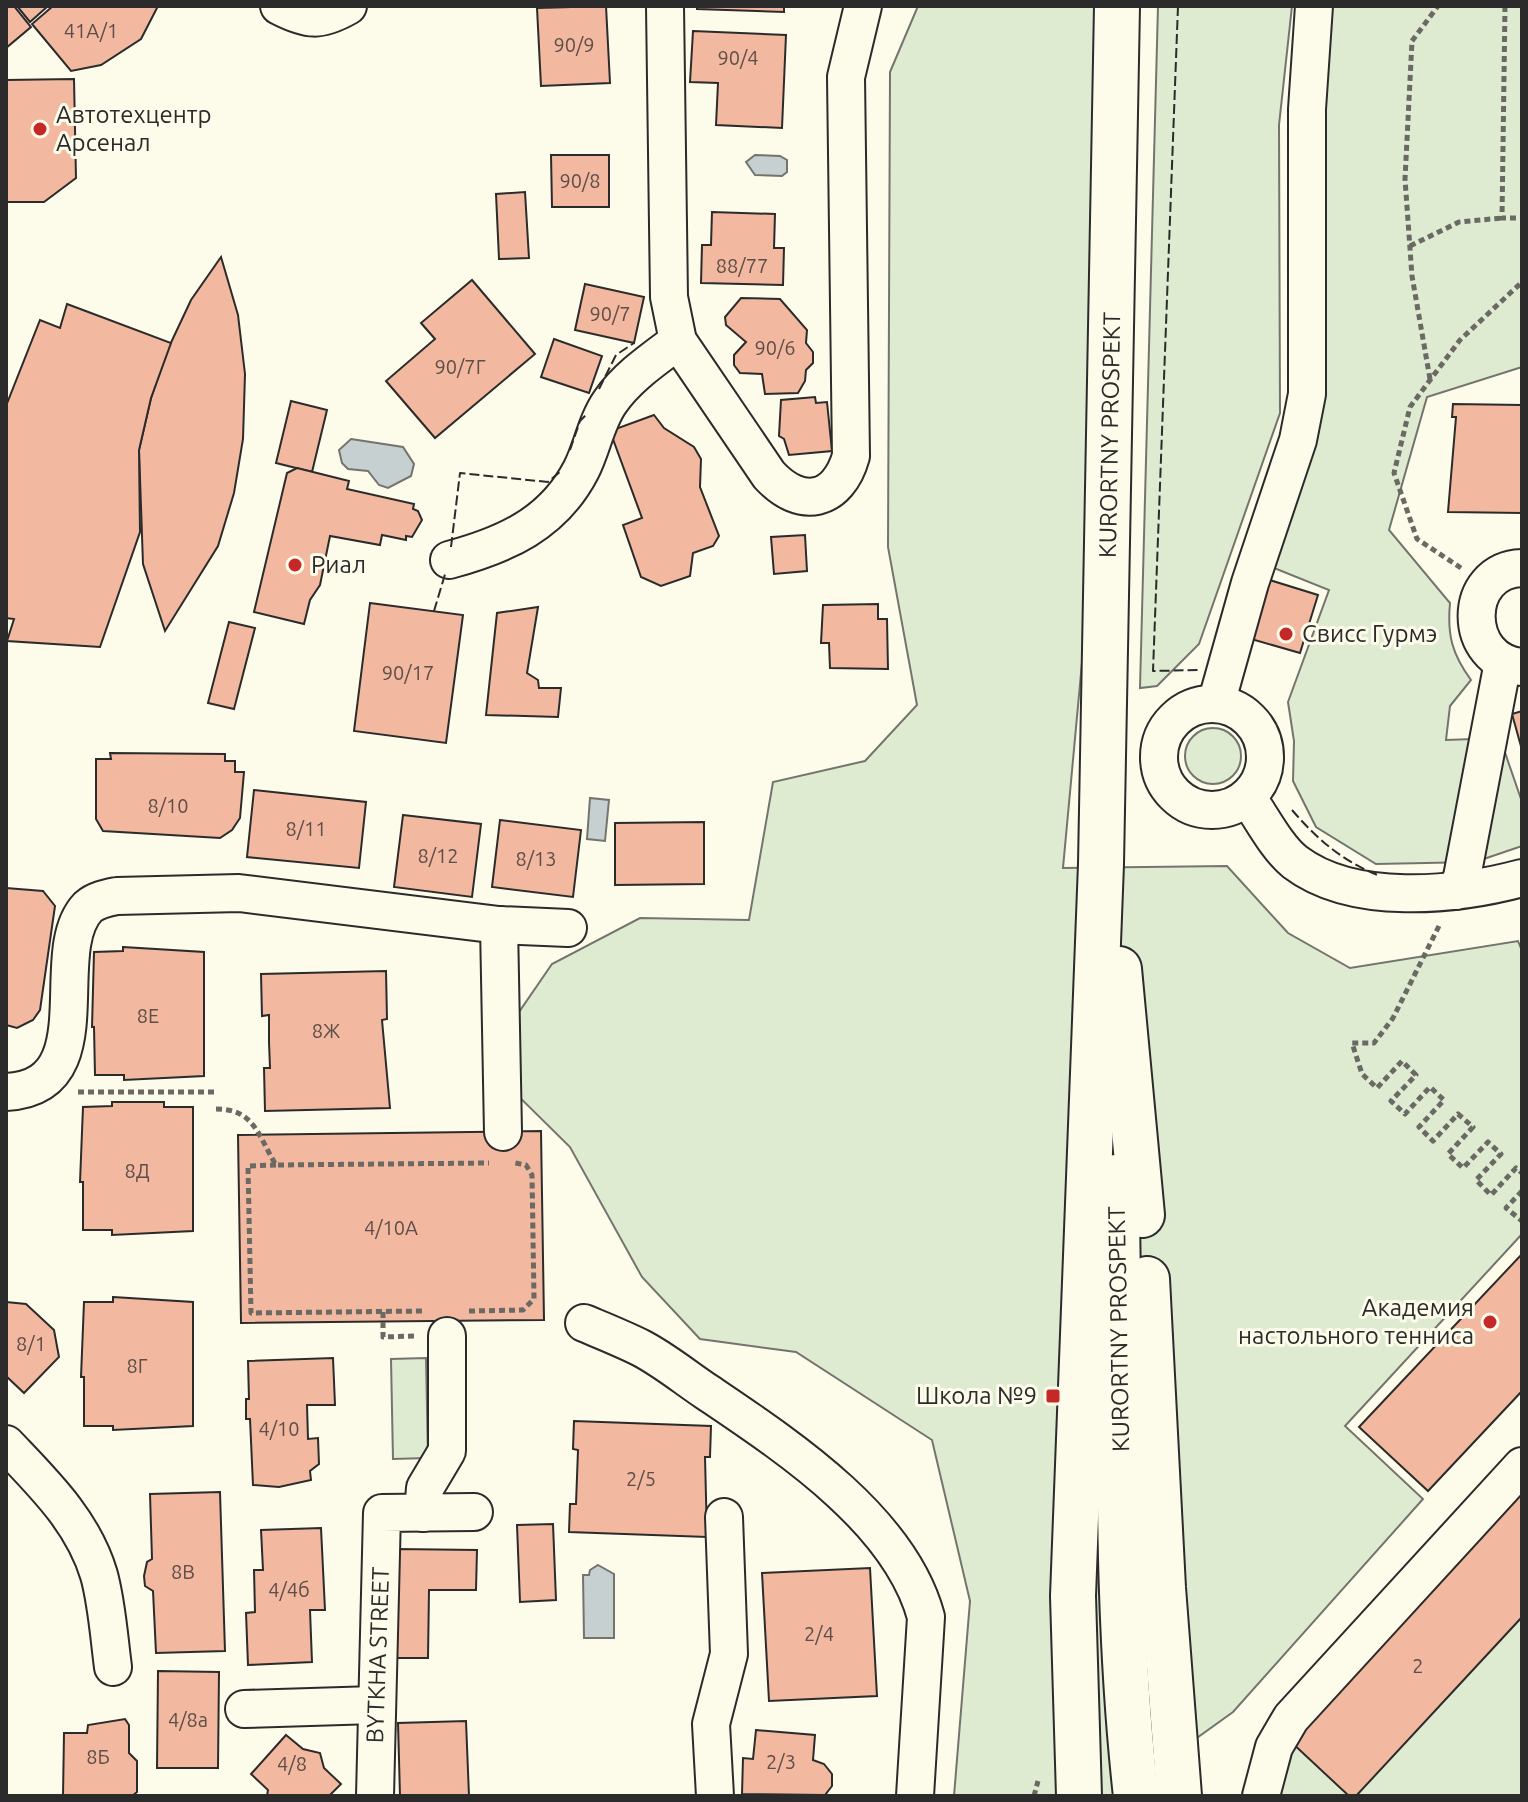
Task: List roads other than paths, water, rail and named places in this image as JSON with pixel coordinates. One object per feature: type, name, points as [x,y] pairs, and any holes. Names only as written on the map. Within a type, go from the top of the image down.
[{"type":"main road","name":"KURORTNY PROSPEKT","points":[[1117,6],[1104,741],[1122,1599],[1127,1716],[1136,1796]]},
{"type":"main road","name":"KURORTNY PROSPEKT","points":[[1072,1787],[1073,1596],[1106,881]]},
{"type":"main road","points":[[1106,881],[1147,1280],[1163,1588],[1179,1796]]},
{"type":"street","points":[[279,6],[298,16],[325,19],[348,6]]},
{"type":"street","points":[[665,6],[669,297],[678,341],[782,489],[800,496],[822,496],[835,488],[846,476],[851,456],[846,77],[863,6]]},
{"type":"street","points":[[1216,704],[1250,583],[1287,478],[1307,394],[1307,109],[1314,6]]},
{"type":"street","points":[[449,560],[490,549],[530,529],[560,504],[581,470],[608,404],[625,383],[678,341]]},
{"type":"street","points":[[1456,891],[1462,877],[1512,665],[1485,649],[1477,634],[1478,600],[1486,586],[1499,575],[1522,568]]},
{"type":"street","points":[[1203,704],[1216,704],[1242,713],[1260,734],[1264,747],[1262,775],[1247,797],[1222,809],[1208,809],[1182,800],[1165,779],[1160,752],[1169,726],[1178,716],[1203,704]]},
{"type":"street","points":[[1104,741],[1160,752]]},
{"type":"street","points":[[1247,797],[1293,861],[1328,880],[1364,891],[1456,891],[1522,878]]},
{"type":"street","points":[[15,1092],[43,1082],[57,1066],[64,1047],[76,934],[81,917],[90,905],[101,899],[239,893],[499,925],[568,928]]},
{"type":"street","points":[[499,925],[503,1132]]},
{"type":"street","points":[[446,1319],[447,1451],[425,1488],[423,1513],[474,1512]]},
{"type":"street","points":[[584,1323],[643,1349],[753,1423],[841,1491],[895,1554],[920,1594],[926,1617],[915,1796]]},
{"type":"street","points":[[6,1444],[52,1493],[80,1531],[99,1575],[113,1667]]},
{"type":"street","points":[[1261,1796],[1274,1747],[1291,1718],[1522,1466]]},
{"type":"street","name":"BYTKHA STREET","points":[[375,1796],[382,1513],[423,1513]]},
{"type":"street","points":[[715,1796],[711,1724],[729,1654],[724,1517]]},
{"type":"street","points":[[244,1709],[375,1705]]},
{"type":"place","name":"Автотехцентр Арсенал","points":[[40,129]]},
{"type":"place","name":"Риал","points":[[295,565]]},
{"type":"place","name":"Свисс Гурмэ","points":[[1286,634]]},
{"type":"place","name":"Академия настольного тенниса","points":[[1490,1322]]},
{"type":"place","name":"Школа №9","points":[[1053,1396]]}]
